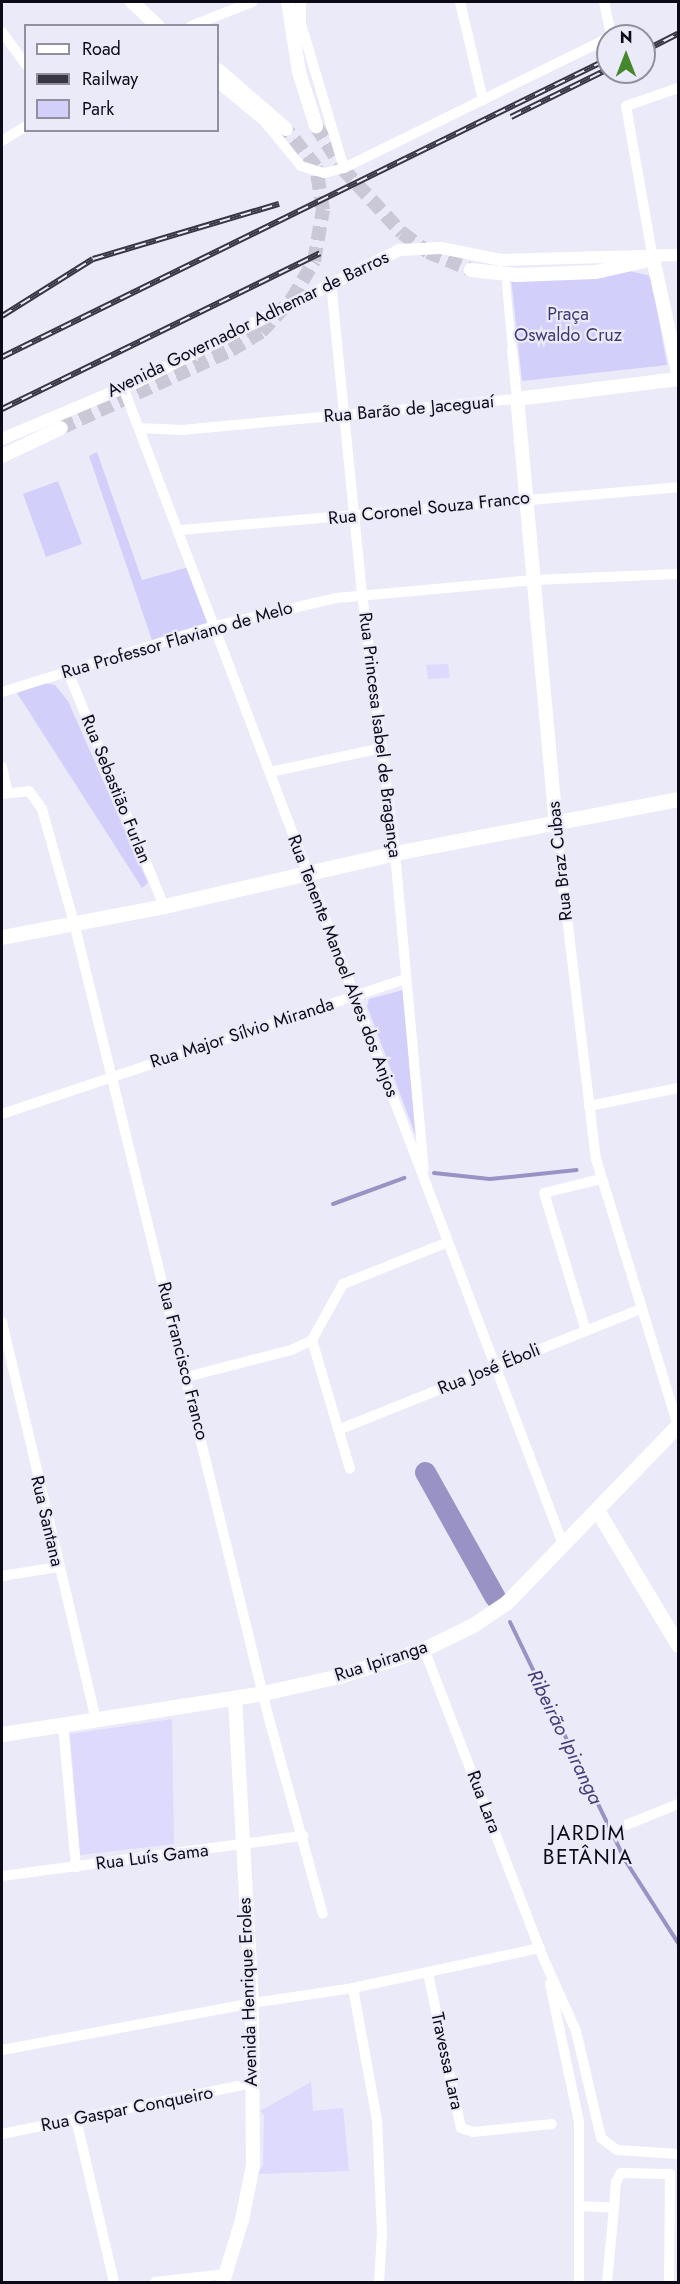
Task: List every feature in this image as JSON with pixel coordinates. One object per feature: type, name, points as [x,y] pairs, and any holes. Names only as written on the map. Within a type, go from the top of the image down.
[{"type":"main road","points":[[132,2],[156,24]]},
{"type":"main road","points":[[288,2],[297,61],[316,126]]},
{"type":"main road","points":[[219,71],[286,129]]},
{"type":"main road","points":[[471,270],[517,275],[587,273],[653,259],[678,372]]},
{"type":"main road","name":"Rua Barão de Jaceguaí","points":[[517,399],[678,379]]},
{"type":"main road","name":"Rua Braz Cubas","points":[[517,399],[556,825]]},
{"type":"main road","points":[[2,456],[61,428]]},
{"type":"main road","points":[[2,938],[164,906],[395,853],[556,825],[678,799]]},
{"type":"main road","name":"Rua Ipiranga","points":[[2,1734],[263,1693],[339,1676],[424,1649],[473,1625],[506,1603],[678,1425]]},
{"type":"main road","points":[[597,1510],[678,1646]]},
{"type":"main road","name":"Avenida Henrique Eroles","points":[[224,2278],[251,2179],[252,2003],[235,1698]]},
{"type":"street","points":[[196,24],[252,2]]},
{"type":"street","points":[[301,2],[301,24],[344,168]]},
{"type":"street","points":[[460,2],[483,100]]},
{"type":"street","points":[[604,2],[608,24]]},
{"type":"street","points":[[2,32],[24,63]]},
{"type":"street","points":[[219,84],[264,121],[305,170],[320,174],[344,168],[596,44]]},
{"type":"street","points":[[653,259],[626,106],[678,88]]},
{"type":"street","points":[[2,141],[24,127]]},
{"type":"street","name":"Avenida Governador Adhemar de Barros","points":[[2,439],[123,387],[331,283],[408,248],[453,249],[501,260],[621,255],[653,259],[678,255]]},
{"type":"street","name":"Rua Princesa Isabel de Bragança","points":[[331,283],[347,415],[362,594],[395,853],[427,1188]]},
{"type":"street","name":"Rua Braz Cubas","points":[[506,284],[517,399]]},
{"type":"street","name":"Rua Tenente Manoel Alves dos Anjos","points":[[123,387],[180,530],[354,996],[563,1544]]},
{"type":"street","name":"Rua Barão de Jaceguaí","points":[[139,428],[182,430],[517,399]]},
{"type":"street","name":"Rua Coronel Souza Franco","points":[[180,530],[527,498],[678,487]]},
{"type":"street","name":"Rua Professor Flaviano de Melo","points":[[2,692],[215,626],[362,594],[534,580],[678,574]]},
{"type":"street","name":"Rua Sebastião Furlan","points":[[68,672],[164,906]]},
{"type":"street","points":[[270,772],[382,748]]},
{"type":"street","points":[[2,767],[5,794]]},
{"type":"street","name":"Rua Francisco Franco","points":[[5,794],[29,791],[42,809],[74,923],[263,1693],[323,1914]]},
{"type":"street","name":"Rua Braz Cubas","points":[[556,825],[589,1107],[601,1179],[678,1425]]},
{"type":"street","name":"Rua Major Sílvio Miranda","points":[[2,1114],[406,979]]},
{"type":"street","points":[[589,1107],[678,1088]]},
{"type":"street","points":[[586,1331],[544,1193],[601,1179]]},
{"type":"street","points":[[186,1377],[291,1350],[312,1340],[343,1284],[448,1242]]},
{"type":"street","name":"Rua José Éboli","points":[[338,1430],[640,1309]]},
{"type":"street","name":"Rua Santana","points":[[2,1322],[58,1567],[96,1720]]},
{"type":"street","points":[[312,1340],[350,1469]]},
{"type":"street","points":[[2,1576],[58,1567]]},
{"type":"street","name":"Rua Lara","points":[[424,1649],[541,1952]]},
{"type":"street","points":[[63,1726],[76,1867]]},
{"type":"street","points":[[626,1824],[678,1804]]},
{"type":"street","name":"Rua Luís Gama","points":[[2,1876],[242,1846],[303,1836]]},
{"type":"street","points":[[2,2050],[541,1952]]},
{"type":"street","points":[[541,1952],[576,2031],[601,2138],[617,2150],[678,2154]]},
{"type":"street","points":[[541,1952],[565,2046],[579,2122],[579,2283]]},
{"type":"street","name":"Travessa Lara","points":[[429,1973],[461,2128],[473,2132],[552,2124]]},
{"type":"street","points":[[353,1988],[377,2120],[382,2233],[379,2283]]},
{"type":"street","name":"Rua Gaspar Conqueiro","points":[[2,2134],[252,2083]]},
{"type":"street","points":[[76,2119],[114,2283]]},
{"type":"street","points":[[606,2283],[618,2176],[621,2173],[672,2176],[669,2283]]},
{"type":"street","points":[[580,2206],[614,2208]]},
{"type":"street","points":[[155,2283],[224,2278]]},
{"type":"shaded area","points":[[448,664],[450,678],[428,679],[426,665]]},
{"type":"shaded area","points":[[172,1719],[174,1844],[80,1855],[70,1734]]},
{"type":"shaded area","points":[[311,2082],[313,2111],[343,2108],[349,2171],[258,2174],[263,2165],[264,2115],[260,2111]]},
{"type":"green space","name":"Praça Oswaldo Cruz","points":[[630,271],[651,276],[667,365],[522,381],[511,278]]},
{"type":"green space","points":[[97,452],[142,580],[189,567],[209,622],[152,640],[89,456]]},
{"type":"green space","points":[[58,481],[82,544],[46,557],[23,494]]},
{"type":"green space","points":[[43,683],[55,685],[68,701],[148,883],[142,888],[17,693]]},
{"type":"green space","points":[[403,990],[420,1147],[367,1006],[369,999]]},
{"type":"waterway","points":[[434,1173],[490,1179],[577,1170]]},
{"type":"waterway","points":[[333,1204],[404,1178]]},
{"type":"waterway","name":"Ribeirão Ipiranga","points":[[425,1472],[495,1597]]},
{"type":"waterway","name":"Ribeirão Ipiranga","points":[[510,1622],[625,1860],[678,1943]]},
{"type":"tunnel","points":[[316,126],[343,169],[402,233],[428,252],[471,270]]},
{"type":"tunnel","points":[[61,428],[231,350],[261,332],[292,299],[314,261],[323,210],[316,167],[286,129]]},
{"type":"railway","points":[[656,45],[678,34]]},
{"type":"railway","points":[[2,357],[596,65]]},
{"type":"railway","points":[[511,117],[596,75]]},
{"type":"railway","points":[[2,316],[93,259],[279,204]]},
{"type":"railway","points":[[2,409],[320,253]]},
{"type":"district","name":"JARDIM BETÂNIA","points":[[588,1845]]}]
